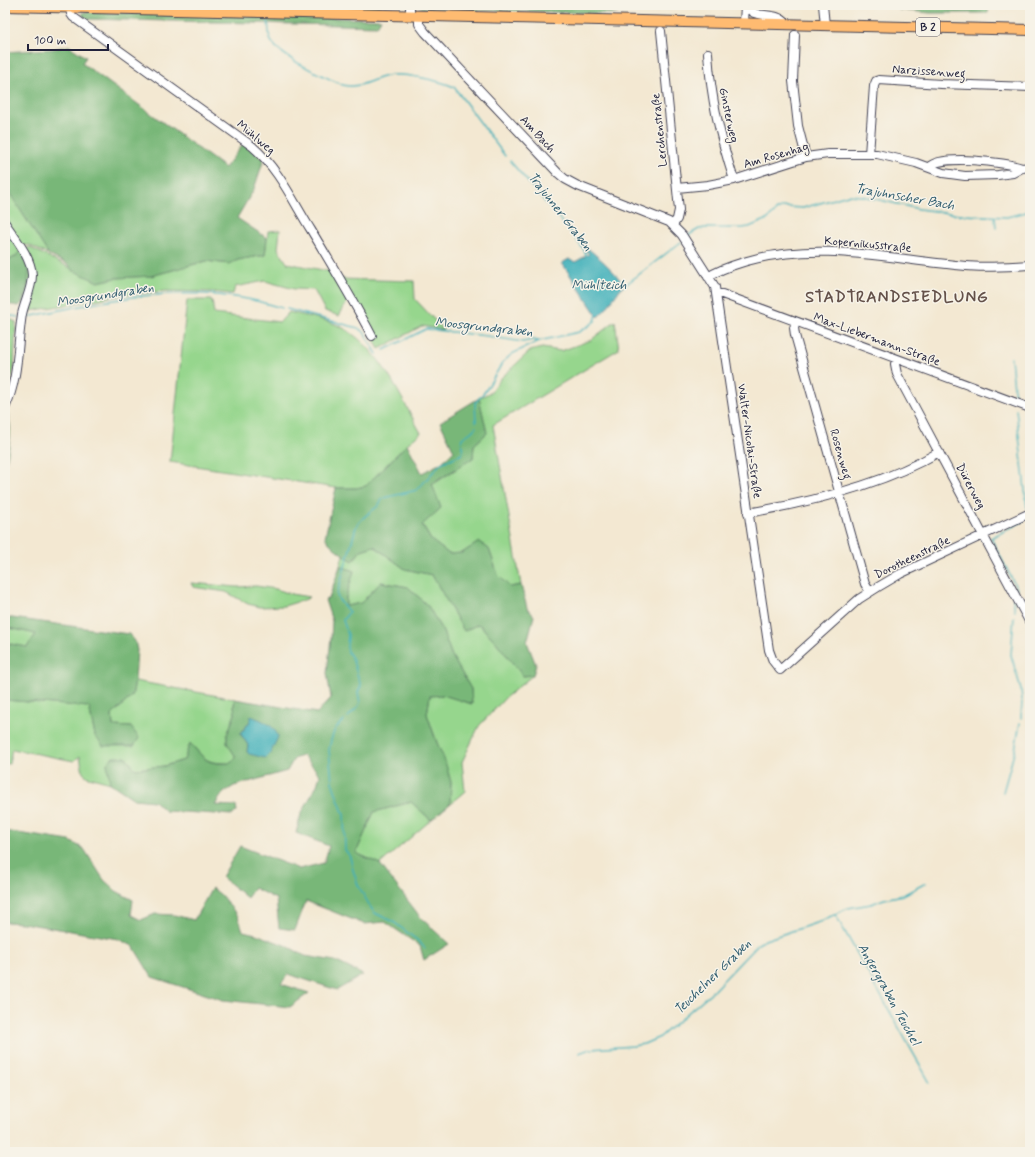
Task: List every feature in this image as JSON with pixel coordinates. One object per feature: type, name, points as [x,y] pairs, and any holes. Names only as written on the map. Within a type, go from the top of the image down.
[{"type":"main road","name":"B 2","points":[[5,6],[1030,30]]},
{"type":"street","points":[[410,5],[414,16]]},
{"type":"street","points":[[744,23],[746,5]]},
{"type":"street","points":[[746,5],[754,13],[781,18],[787,24]]},
{"type":"street","points":[[823,5],[825,25]]},
{"type":"street","name":"Mühlweg","points":[[70,8],[73,17],[252,146],[267,160],[284,184],[350,294],[372,336]]},
{"type":"street","name":"Am Bach","points":[[414,16],[425,32],[562,176],[578,186],[659,217],[673,225]]},
{"type":"street","name":"Lerchenstraße","points":[[661,31],[679,210],[677,219],[673,225]]},
{"type":"street","points":[[795,35],[793,81],[798,126],[806,157]]},
{"type":"street","name":"Ginsterweg","points":[[708,53],[710,80],[719,131],[734,180]]},
{"type":"street","name":"Narzissenweg","points":[[869,154],[874,86],[876,81],[1030,87]]},
{"type":"street","name":"Am Rosenhag","points":[[677,188],[708,185],[734,180],[806,157],[828,154],[869,154],[901,159],[929,167],[943,173],[973,177],[1013,173],[1026,168]]},
{"type":"street","name":"Am Rosenhag","points":[[929,167],[935,163],[966,160],[1006,163],[1026,168]]},
{"type":"street","points":[[5,223],[22,249],[29,263],[32,274],[31,283],[22,314],[17,368],[13,387],[5,408]]},
{"type":"street","name":"Walter-Nicolai-Straße","points":[[673,225],[682,235],[715,288],[769,650],[773,661],[780,670]]},
{"type":"street","name":"Kopernikusstraße","points":[[708,277],[751,260],[805,251],[852,252],[972,267],[1030,265]]},
{"type":"street","name":"Max-Liebermann-Straße","points":[[716,294],[722,294],[1030,408]]},
{"type":"street","name":"Rosenweg","points":[[796,322],[794,328],[795,335],[865,584],[870,592]]},
{"type":"street","name":"Dürerweg","points":[[896,359],[895,364],[897,374],[1030,623]]},
{"type":"street","points":[[748,513],[794,504],[877,480],[939,452]]},
{"type":"street","name":"Dorotheenstraße","points":[[780,670],[851,606],[870,592],[900,574],[984,536],[1030,513]]},
{"type":"green space","points":[[145,5],[371,5],[381,6],[378,10]]},
{"type":"green space","points":[[418,5],[620,5],[620,12],[615,14],[422,8]]},
{"type":"green space","points":[[899,5],[989,5],[988,13],[930,13],[899,10]]},
{"type":"green space","points":[[84,12],[381,19],[377,26],[87,19],[82,15]]},
{"type":"green space","points":[[69,46],[86,57],[82,63],[225,168],[244,143],[264,159],[254,189],[237,218],[267,238],[265,255],[238,260],[229,264],[206,261],[151,276],[116,278],[98,282],[72,270],[69,265],[49,255],[5,186],[5,52],[52,49]]},
{"type":"green space","points":[[5,186],[49,255],[29,245],[22,246],[5,220]]},
{"type":"green space","points":[[280,230],[278,249],[287,263],[333,272],[349,299],[339,316],[325,311],[314,290],[294,289],[265,281],[235,287],[233,294],[166,291],[128,294],[25,312],[24,250],[29,247],[98,282],[116,278],[151,276],[206,261],[229,264],[238,260],[265,255],[268,231]]},
{"type":"green space","points":[[5,232],[10,234],[21,250],[15,257],[5,262]]},
{"type":"green space","points":[[21,250],[27,265],[29,276],[28,282],[22,303],[19,306],[6,304],[7,318],[5,317],[5,262],[15,257]]},
{"type":"green space","points":[[340,279],[414,281],[415,299],[444,330],[422,326],[379,349]]},
{"type":"green space","points":[[187,300],[212,300],[214,314],[280,322],[289,312],[325,321],[345,329],[370,349],[380,362],[421,433],[407,444],[366,486],[356,488],[336,488],[170,462]]},
{"type":"green space","points":[[5,317],[16,322],[14,369],[5,400]]},
{"type":"green space","points":[[615,321],[619,349],[493,425],[521,585],[510,587],[498,575],[489,549],[479,542],[462,553],[449,554],[431,540],[422,524],[441,508],[432,485],[473,458],[474,445],[487,433],[479,398],[491,392],[501,378],[530,351],[542,348],[561,351],[591,340]]},
{"type":"green space","points":[[479,398],[487,433],[474,445],[473,458],[432,484],[441,508],[422,525],[431,540],[449,554],[462,553],[479,542],[489,549],[498,575],[510,587],[521,585],[527,608],[534,616],[527,642],[536,665],[533,675],[523,676],[496,642],[479,624],[464,631],[432,575],[405,569],[374,546],[361,550],[353,561],[334,547],[325,537],[336,488],[356,488],[366,486],[407,444],[422,473],[441,463],[454,451],[440,422]]},
{"type":"green space","points":[[5,404],[9,420],[10,441],[5,463]]},
{"type":"green space","points":[[374,546],[405,569],[432,575],[464,631],[479,624],[496,642],[523,676],[533,675],[506,697],[479,726],[462,762],[465,791],[450,804],[451,782],[427,714],[430,696],[443,695],[472,704],[471,689],[452,656],[443,632],[428,606],[408,587],[381,582],[361,603],[346,606],[346,597],[354,571],[340,566],[343,555],[353,561],[361,550]]},
{"type":"green space","points":[[340,566],[354,571],[346,597],[346,606],[361,603],[381,582],[408,587],[428,606],[443,632],[452,656],[471,689],[472,704],[443,695],[430,696],[427,714],[445,761],[451,782],[450,804],[431,820],[411,802],[374,812],[356,853],[380,864],[421,918],[449,944],[424,960],[420,946],[385,922],[364,924],[306,901],[295,930],[279,928],[276,899],[254,888],[247,898],[222,877],[240,846],[299,869],[324,863],[329,846],[296,833],[301,814],[317,785],[320,775],[303,755],[294,759],[287,771],[234,786],[223,793],[215,805],[236,806],[237,811],[233,815],[165,811],[154,801],[134,799],[110,783],[107,763],[113,757],[126,757],[135,769],[164,766],[184,760],[190,743],[204,758],[211,762],[231,763],[236,757],[227,743],[227,735],[235,714],[235,699],[317,713],[331,698],[327,673],[332,621],[325,600],[329,598]],"holes":[[[249,723],[270,754],[266,757],[247,752],[248,745],[241,733]]]},
{"type":"green space","points":[[191,583],[237,587],[256,586],[309,597],[307,599],[284,606],[260,607],[248,604],[226,592],[193,587]]},
{"type":"green space","points":[[5,617],[129,634],[135,641],[137,650],[135,681],[132,696],[112,715],[113,726],[131,727],[139,738],[134,746],[103,746],[95,736],[89,707],[5,700],[5,643],[27,647],[36,634],[5,627]]},
{"type":"green space","points":[[5,627],[36,634],[27,647],[5,643]]},
{"type":"green space","points":[[135,681],[235,699],[235,714],[227,735],[227,743],[236,757],[231,763],[207,760],[190,743],[184,760],[164,766],[135,769],[107,763],[110,783],[86,776],[83,773],[80,756],[74,761],[12,749],[9,764],[5,763],[5,700],[89,707],[95,736],[131,727],[113,726],[112,715],[132,696]]},
{"type":"green space","points":[[411,802],[431,820],[380,864],[356,853],[374,812]]},
{"type":"green space","points":[[5,831],[70,841],[84,849],[104,880],[116,891],[133,900],[131,915],[141,920],[155,914],[174,915],[194,920],[212,888],[221,895],[238,916],[243,931],[256,934],[287,946],[305,956],[335,961],[363,975],[337,990],[288,974],[281,984],[309,993],[290,1007],[223,1000],[152,977],[133,946],[118,939],[23,923],[5,922]]},
{"type":"water","name":"Mühlteich","points":[[584,245],[611,269],[624,286],[598,317],[562,263],[569,259],[575,262],[589,254],[582,246]]},
{"type":"water","points":[[251,716],[264,721],[271,726],[278,737],[270,754],[265,758],[249,754],[247,752],[248,745],[241,733],[249,723]]},
{"type":"waterway","name":"Trajuhner Graben","points":[[268,20],[270,39],[284,54],[304,66],[343,85],[355,86],[385,76],[405,75],[441,82],[454,87],[505,156]]},
{"type":"waterway","name":"Trajuhner Graben","points":[[510,161],[570,231],[584,250],[586,256]]},
{"type":"waterway","name":"Trajuhnscher Bach","points":[[689,235],[699,229],[705,228],[749,227],[768,219],[781,208],[803,208],[848,195],[862,196],[919,209],[963,215],[1007,217],[1030,211]]},
{"type":"waterway","name":"Teuchelner Graben","points":[[995,217],[996,228]]},
{"type":"waterway","name":"Trajuhnscher Bach","points":[[624,286],[681,242]]},
{"type":"waterway","name":"Moosgrundgraben","points":[[27,317],[136,297],[192,293],[251,300],[282,308]]},
{"type":"waterway","name":"Moosgrundgraben","points":[[287,309],[358,328],[364,332],[377,354]]},
{"type":"waterway","points":[[476,422],[475,403],[486,390],[503,362],[512,354],[539,341],[579,332],[595,321],[597,314]]},
{"type":"waterway","name":"Moosgrundgraben","points":[[5,315],[19,317]]},
{"type":"waterway","name":"Moosgrundgraben","points":[[384,350],[426,329],[523,342],[533,340],[539,341]]},
{"type":"waterway","name":"Teuchelner Graben","points":[[1011,358],[1015,398]]},
{"type":"waterway","name":"Teuchelner Graben","points":[[1016,409],[1027,508]]},
{"type":"waterway","points":[[348,717],[360,703],[358,692],[361,686],[347,647],[348,635],[343,620],[349,612],[339,600],[337,595],[356,527],[360,520],[378,506],[384,498],[417,490],[441,463],[462,454],[462,438],[476,427]]},
{"type":"waterway","name":"Teuchelner Graben","points":[[1017,589],[991,538],[1023,521]]},
{"type":"waterway","name":"Teuchelner Graben","points":[[1013,599],[1015,611]]},
{"type":"waterway","name":"Teuchelner Graben","points":[[1014,617],[1011,655],[1021,689],[1022,700]]},
{"type":"waterway","name":"Teuchelner Graben","points":[[1021,718],[1022,702]]},
{"type":"waterway","points":[[344,720],[335,729],[329,750],[332,782],[344,815],[345,850],[349,855],[358,885],[375,913],[395,923],[425,948]]},
{"type":"waterway","name":"Teuchelner Graben","points":[[1003,792],[1015,750],[1020,723]]},
{"type":"waterway","name":"Teuchelner Graben","points":[[579,1053],[590,1049],[644,1044],[660,1037],[714,990],[758,944],[765,940],[819,922],[848,908],[871,904],[884,899],[903,895],[926,883]]},
{"type":"waterway","name":"Angergraben Teuchel","points":[[835,914],[930,1083]]},
{"type":"district","name":"STADTRANDSIEDLUNG","points":[[897,296]]}]
